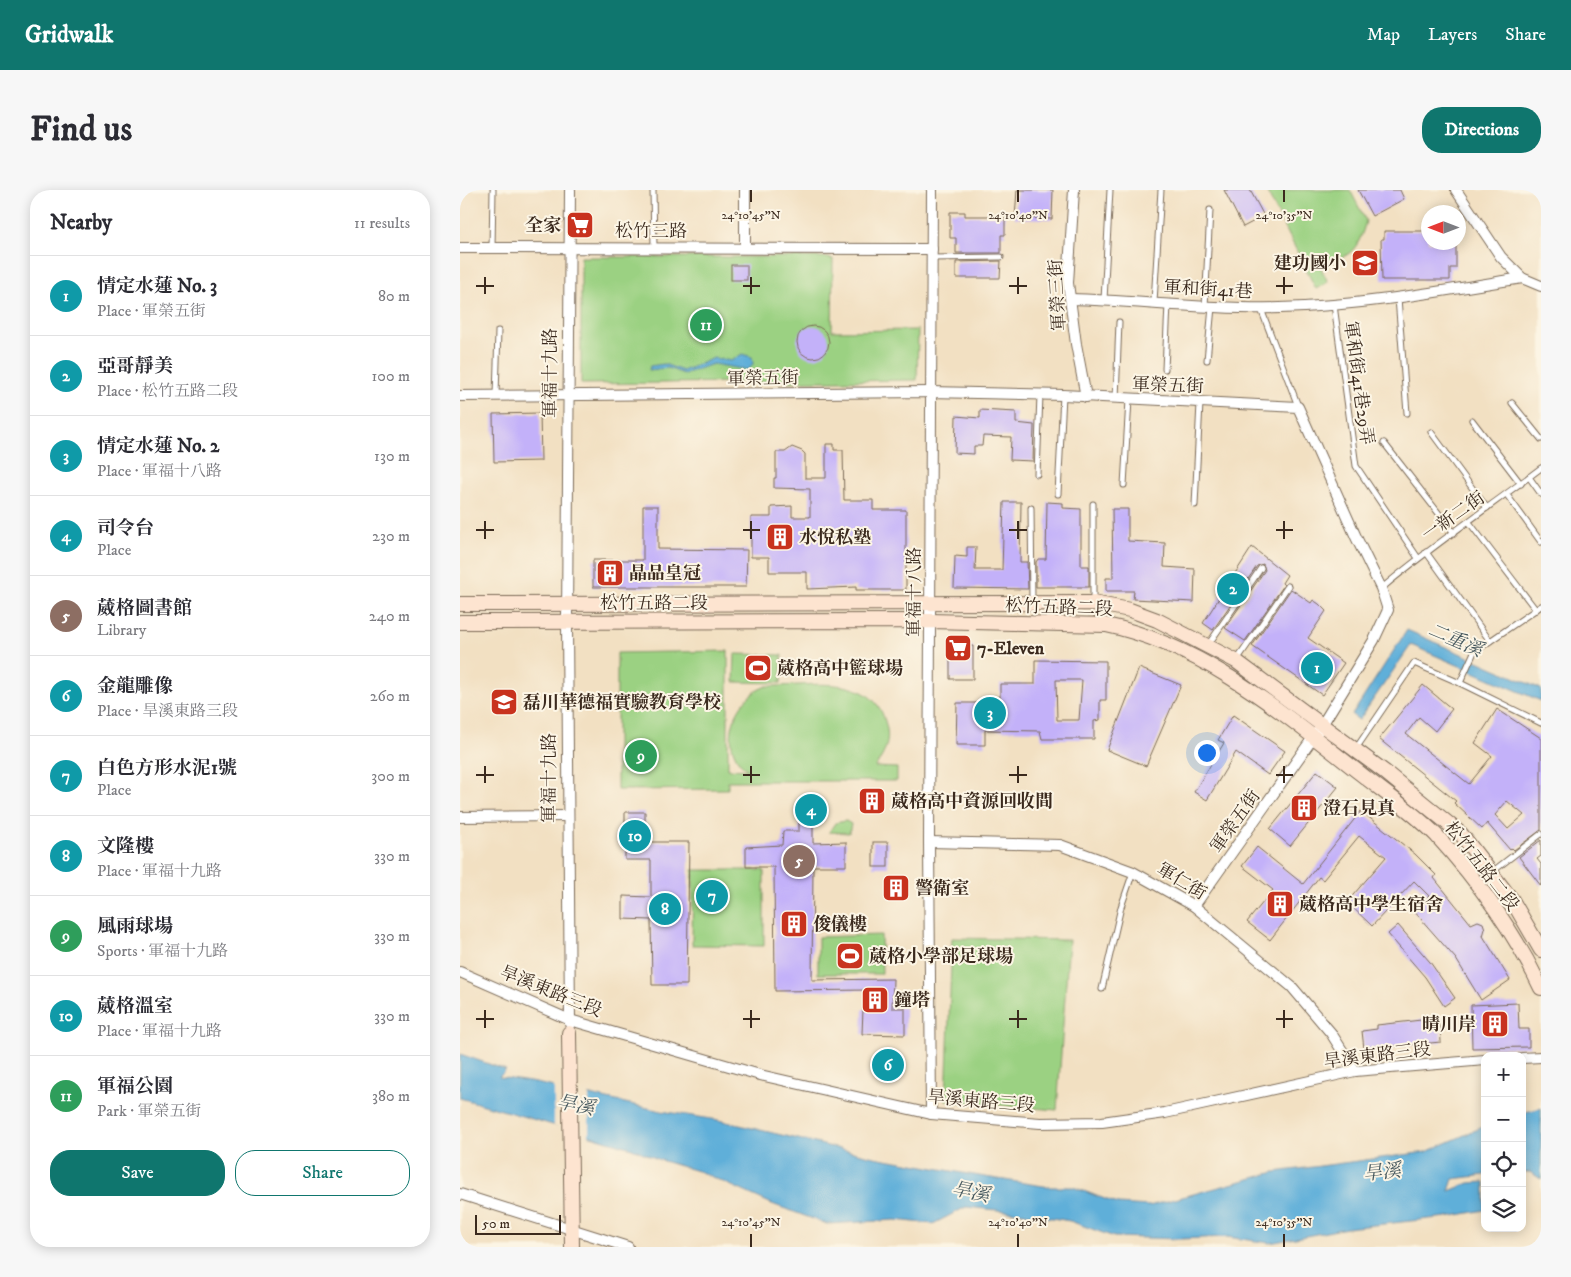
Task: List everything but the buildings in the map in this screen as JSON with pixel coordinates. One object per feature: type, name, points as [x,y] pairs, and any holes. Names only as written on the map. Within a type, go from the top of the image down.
[{"type":"street","name":"軍福十九路","points":[[570,190],[567,622],[572,1247]]},
{"type":"street","points":[[745,190],[745,247]]},
{"type":"street","name":"軍福十八路","points":[[931,1114],[929,842],[932,190]]},
{"type":"street","name":"軍榮三街","points":[[1074,190],[1068,282],[1086,397]]},
{"type":"street","points":[[1456,190],[1501,257],[1522,278],[1541,286]]},
{"type":"street","name":"松竹三路","points":[[460,248],[745,247],[931,253]]},
{"type":"street","name":"軍和街41巷","points":[[1070,299],[1260,308],[1398,298],[1522,278]]},
{"type":"street","name":"軍榮五街","points":[[460,396],[930,392],[1063,395],[1129,400],[1298,407],[1381,588],[1388,610],[1382,627],[1322,725],[1194,906]]},
{"type":"street","name":"松竹五路二段","points":[[460,604],[931,602],[1093,604],[1130,610],[1158,620],[1236,661],[1355,750],[1461,834],[1512,900],[1541,950]]},
{"type":"street","name":"松竹五路二段","points":[[460,622],[930,621],[1106,625],[1133,630],[1203,661],[1256,695],[1314,737],[1435,834],[1485,895],[1511,935],[1541,988]]},
{"type":"street","points":[[460,817],[568,816]]},
{"type":"street","name":"軍仁街","points":[[929,842],[1060,845],[1134,872],[1194,906],[1292,987],[1330,1033],[1354,1071]]},
{"type":"street","name":"旱溪東路三段","points":[[460,972],[569,1026],[760,1075],[931,1114],[1040,1123],[1102,1122],[1165,1113],[1354,1071],[1481,1060]]},
{"type":"street","points":[[1526,1058],[1541,1056]]},
{"type":"street","points":[[460,1194],[628,1247]]},
{"type":"lane","points":[[492,248],[493,190]]},
{"type":"lane","points":[[654,190],[654,247]]},
{"type":"lane","points":[[1104,300],[1110,190]]},
{"type":"lane","points":[[1154,302],[1161,190]]},
{"type":"lane","points":[[1207,360],[1210,210]]},
{"type":"lane","points":[[931,253],[1001,257]]},
{"type":"lane","points":[[1398,298],[1407,413]]},
{"type":"lane","points":[[1165,369],[1168,303]]},
{"type":"lane","name":"軍和街41巷29弄","points":[[1334,304],[1356,466],[1418,558]]},
{"type":"lane","points":[[1260,308],[1298,407]]},
{"type":"lane","points":[[1116,399],[1119,322]]},
{"type":"lane","points":[[496,396],[498,331]]},
{"type":"lane","points":[[1037,474],[1040,395]]},
{"type":"lane","points":[[1058,494],[1063,395]]},
{"type":"lane","points":[[1124,485],[1129,400]]},
{"type":"lane","points":[[1195,505],[1200,403]]},
{"type":"lane","points":[[1512,403],[1541,440]]},
{"type":"lane","points":[[1472,420],[1521,484]]},
{"type":"lane","points":[[1431,432],[1487,508]]},
{"type":"lane","points":[[1384,443],[1454,533]]},
{"type":"lane","name":"一新二街","points":[[1381,588],[1418,558],[1507,495],[1541,468]]},
{"type":"lane","points":[[1529,477],[1541,494]]},
{"type":"lane","points":[[1507,495],[1541,542]]},
{"type":"lane","points":[[1093,504],[1093,604]]},
{"type":"lane","points":[[1031,508],[1032,604]]},
{"type":"lane","points":[[1470,522],[1536,610]]},
{"type":"lane","points":[[1426,552],[1490,641]]},
{"type":"lane","points":[[1208,645],[1261,568]]},
{"type":"lane","points":[[1236,661],[1288,586]]},
{"type":"lane","points":[[1460,683],[1474,652],[1541,606]]},
{"type":"lane","points":[[1355,750],[1414,663],[1460,683],[1541,723]]},
{"type":"lane","points":[[1491,872],[1541,834]]},
{"type":"lane","points":[[1102,990],[1121,907],[1134,872]]},
{"type":"green space","points":[[1266,190],[1350,190],[1366,221],[1359,240],[1351,252],[1337,259],[1318,262],[1328,282],[1316,289]]},
{"type":"green space","points":[[581,257],[823,257],[833,259],[832,331],[918,330],[917,380],[581,384]]},
{"type":"green space","points":[[728,651],[728,769],[748,770],[738,760],[733,749],[731,736],[738,711],[755,692],[767,686],[836,685],[853,688],[867,695],[878,705],[888,734],[885,751],[875,767],[897,768],[897,781],[728,781],[728,789],[617,790],[617,653]]},
{"type":"green space","name":"葳格高中籃球場","points":[[735,654],[782,655],[781,683],[734,682]]},
{"type":"green space","points":[[846,821],[851,824],[849,833],[829,832],[835,823]]},
{"type":"green space","points":[[693,870],[764,870],[764,946],[692,945]]},
{"type":"green space","name":"葳格小學部足球場","points":[[881,935],[882,974],[818,974],[818,937]]},
{"type":"green space","points":[[952,938],[1069,940],[1057,1110],[946,1101]]},
{"type":"water","points":[[742,354],[752,357],[753,364],[748,370],[713,364],[684,374],[668,368],[649,370],[650,366],[664,364],[683,371],[714,358],[731,361]]},
{"type":"water","name":"二重溪","points":[[1407,630],[1541,689],[1541,701],[1411,645],[1359,720],[1352,715]]},
{"type":"water","name":"旱溪","points":[[460,1054],[506,1070],[499,1077],[536,1083],[661,1111],[718,1120],[874,1157],[1050,1187],[1073,1187],[1118,1204],[1149,1206],[1275,1172],[1426,1152],[1481,1128],[1481,1176],[1453,1179],[1449,1191],[1469,1183],[1481,1182],[1481,1211],[1447,1217],[1347,1228],[1270,1243],[1227,1237],[1179,1239],[1114,1237],[1070,1221],[1017,1212],[966,1207],[933,1224],[895,1220],[827,1224],[772,1204],[701,1172],[660,1160],[632,1148],[460,1098]]},
{"type":"water","points":[[1541,1108],[1541,1179],[1530,1172],[1526,1172],[1526,1112]]},
{"type":"pier","points":[[554,1084],[589,1092],[589,1137],[554,1126]]},
{"type":"place","name":"全家","points":[[580,225]]},
{"type":"place","name":"建功國小","points":[[1365,263]]},
{"type":"place","name":"軍福公園","points":[[706,325]]},
{"type":"place","name":"水悅私塾","points":[[780,537]]},
{"type":"place","name":"晶品皇冠","points":[[610,573]]},
{"type":"place","name":"亞哥靜美","points":[[1233,589]]},
{"type":"place","name":"7-Eleven","points":[[958,648]]},
{"type":"place","name":"葳格高中籃球場","points":[[758,668]]},
{"type":"place","name":"情定水蓮 No. 3","points":[[1317,668]]},
{"type":"place","name":"磊川華德福實驗教育學校","points":[[504,702]]},
{"type":"place","name":"情定水蓮 No. 2","points":[[990,713]]},
{"type":"place","name":"風雨球場","points":[[641,756]]},
{"type":"place","name":"葳格高中資源回收間","points":[[872,801]]},
{"type":"place","name":"澄石見真","points":[[1304,808]]},
{"type":"place","name":"司令台","points":[[811,810]]},
{"type":"place","name":"葳格溫室","points":[[635,836]]},
{"type":"place","name":"葳格圖書館","points":[[799,861]]},
{"type":"place","name":"警衛室","points":[[896,888]]},
{"type":"place","name":"白色方形水泥1號","points":[[712,896]]},
{"type":"place","name":"葳格高中學生宿舍","points":[[1280,904]]},
{"type":"place","name":"文隆樓","points":[[665,909]]},
{"type":"place","name":"俊儀樓","points":[[794,924]]},
{"type":"place","name":"葳格小學部足球場","points":[[850,956]]},
{"type":"place","name":"鐘塔","points":[[875,1000]]},
{"type":"place","name":"晴川岸","points":[[1495,1024]]},
{"type":"place","name":"金龍雕像","points":[[888,1065]]}]
